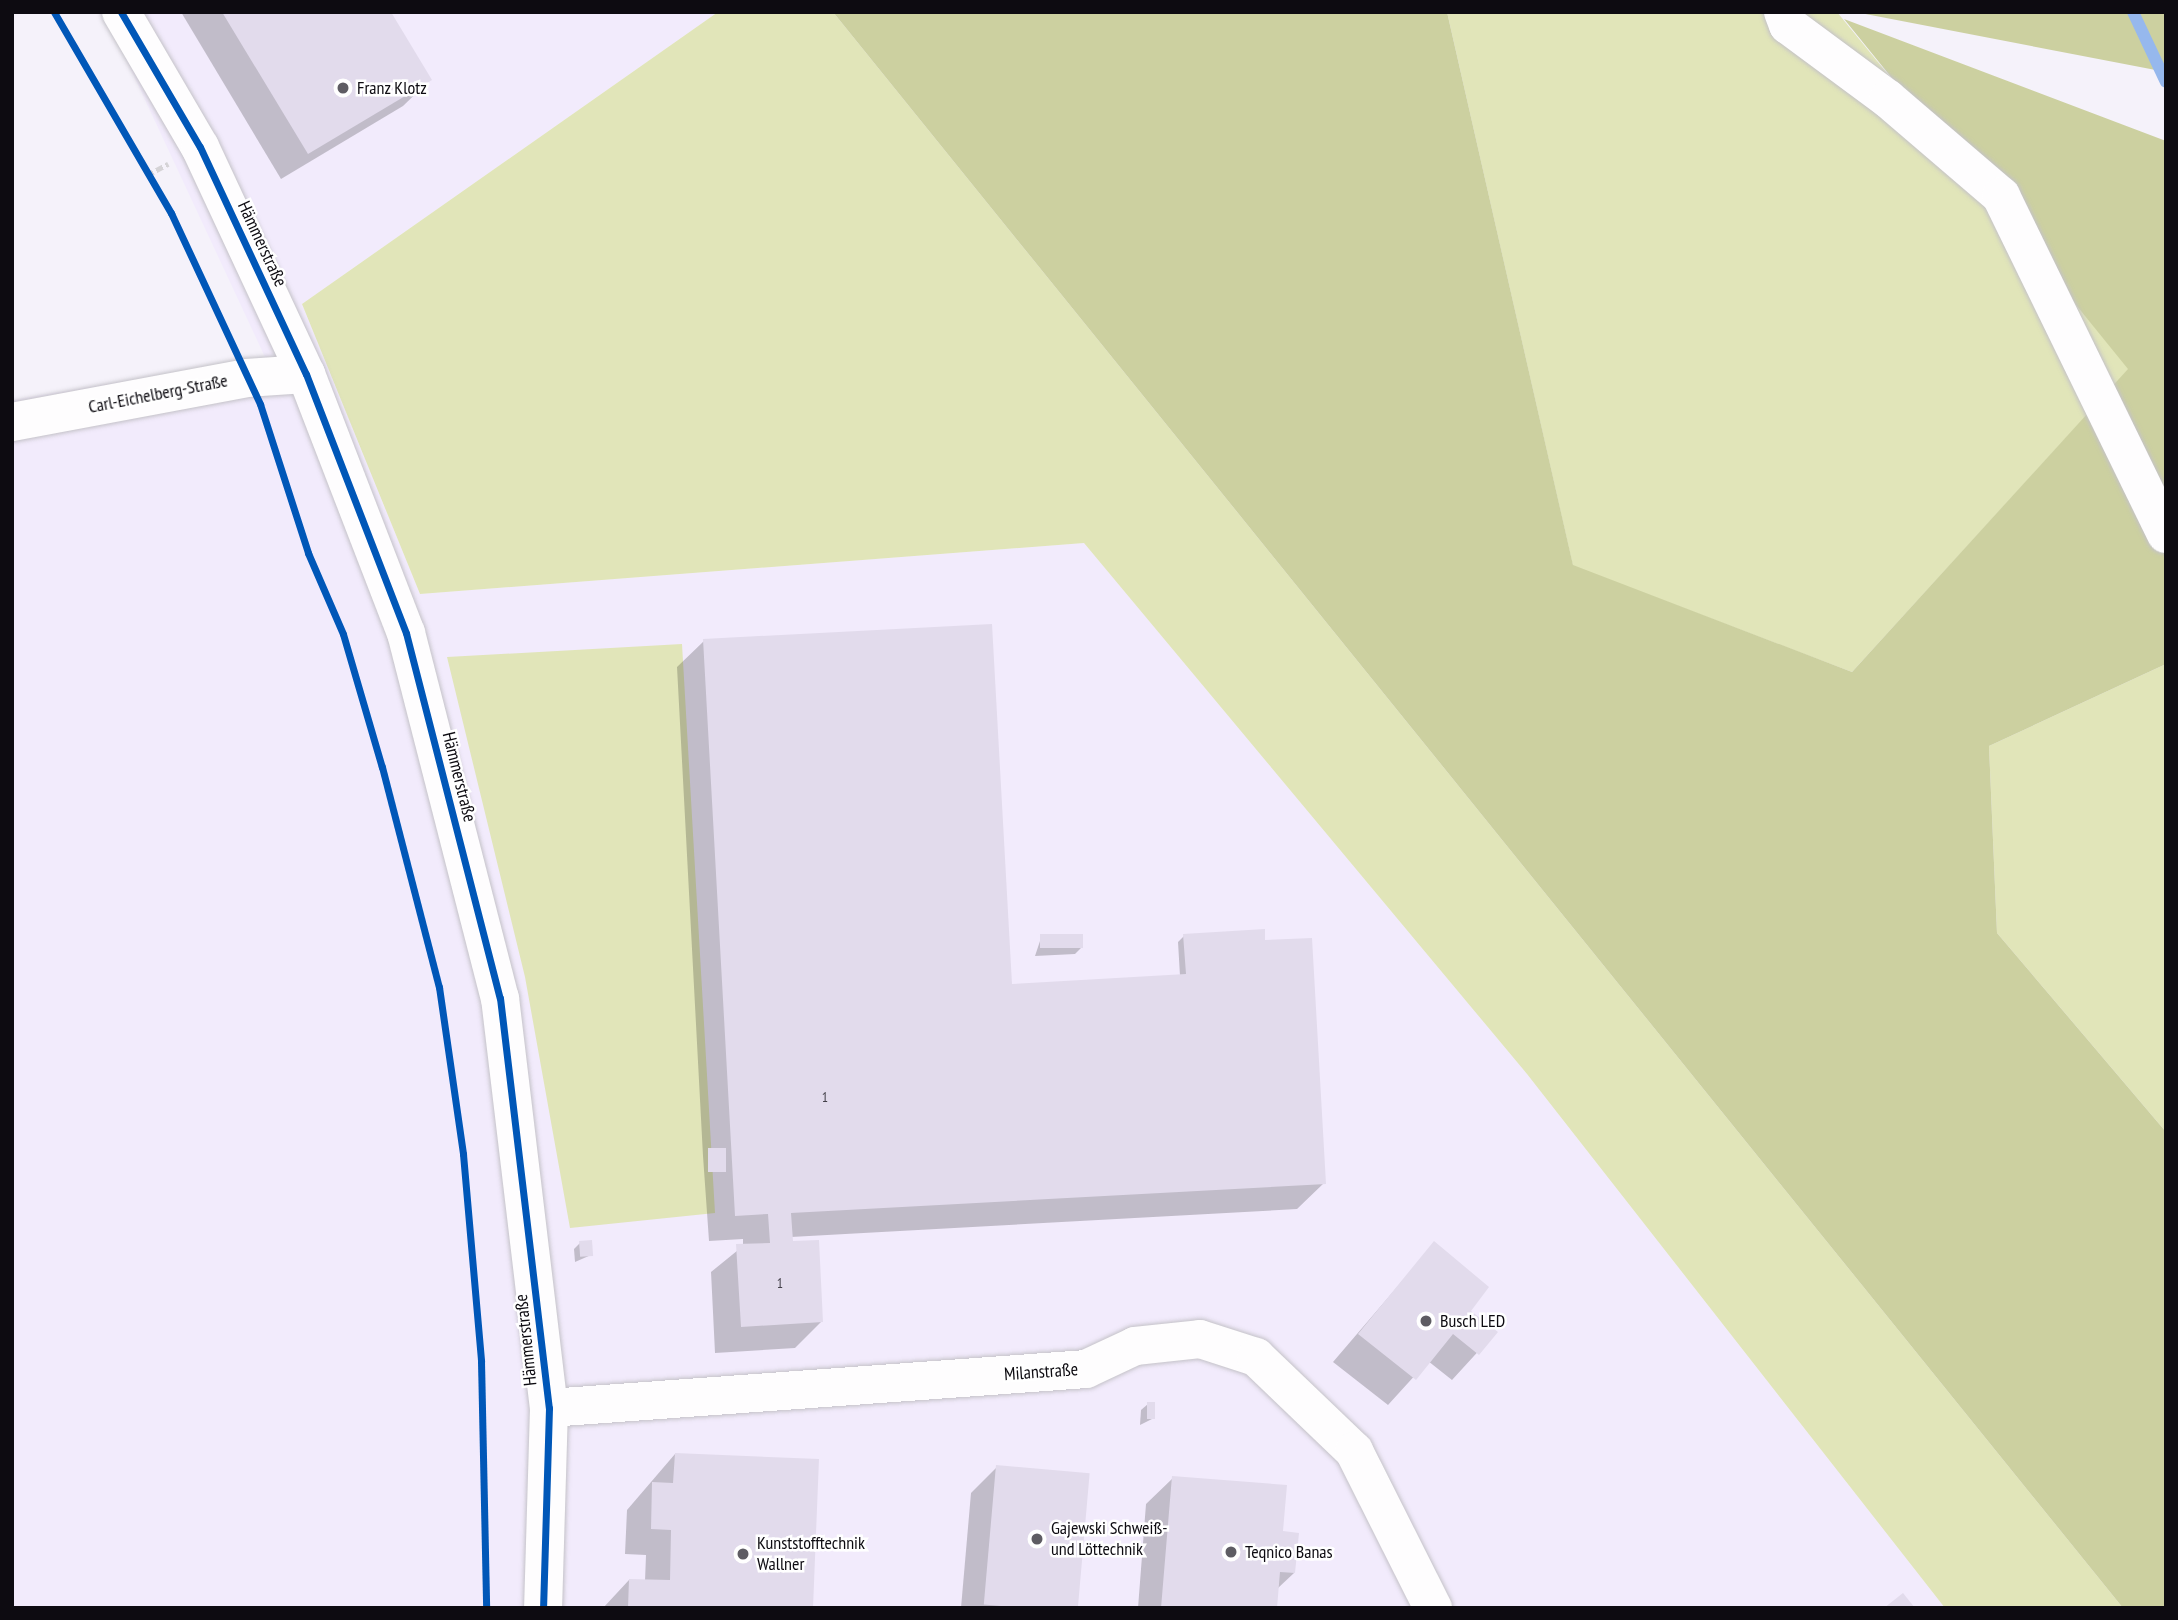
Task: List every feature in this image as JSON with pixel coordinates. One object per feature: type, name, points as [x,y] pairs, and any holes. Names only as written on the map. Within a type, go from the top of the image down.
[{"type":"street","name":"Hämmerstraße","points":[[121,12],[200,147],[306,374],[406,633],[500,998],[549,1408],[543,1608]]},
{"type":"street","points":[[1783,12],[1788,25],[1888,99],[2000,196],[2166,534]]},
{"type":"street","name":"Carl-Eichelberg-Straße","points":[[12,422],[246,378],[306,374]]},
{"type":"street","name":"Milanstraße","points":[[549,1408],[1086,1369],[1135,1346],[1200,1339],[1256,1357],[1353,1451],[1433,1608]]},
{"type":"shaded area","points":[[104,12],[718,12],[302,304],[420,594],[1084,543],[1527,1074],[1945,1608],[12,1608],[12,400],[265,357]]},
{"type":"green space","points":[[718,12],[833,12],[2123,1608],[1945,1608],[1527,1074],[1084,543],[420,594],[302,304]]},
{"type":"green space","points":[[833,12],[1447,12],[1573,565],[1852,672],[2128,369],[1844,19],[2166,141],[2166,664],[1989,746],[1997,933],[2166,1132],[2166,1608],[2123,1608]]},
{"type":"green space","points":[[1447,12],[1837,12],[2129,369],[1852,672],[1573,566]]},
{"type":"green space","points":[[1855,12],[2166,12],[2166,72]]},
{"type":"green space","points":[[682,644],[715,1213],[570,1228],[525,977],[447,657]]},
{"type":"green space","points":[[2166,664],[2166,1132],[1997,933],[1989,746]]},
{"type":"building","name":"Franz Klotz","points":[[222,12],[391,12],[432,80],[308,154]]},
{"type":"building","points":[[992,624],[1012,984],[1186,974],[1183,934],[1265,929],[1265,940],[1312,938],[1326,1184],[791,1213],[793,1241],[819,1240],[823,1322],[741,1327],[736,1244],[770,1243],[768,1214],[735,1216],[703,639]]},
{"type":"building","points":[[1040,934],[1083,934],[1083,948],[1040,948]]},
{"type":"building","points":[[708,1148],[726,1148],[726,1172],[708,1172]]},
{"type":"building","points":[[592,1240],[593,1256],[580,1257],[579,1241]]},
{"type":"building","name":"Busch LED","points":[[1434,1241],[1489,1287],[1471,1311],[1498,1332],[1479,1355],[1453,1334],[1416,1380],[1358,1334]]},
{"type":"building","points":[[1147,1402],[1155,1402],[1155,1419],[1147,1419]]},
{"type":"building","name":"Kunststofftechnik Wallner","points":[[675,1453],[819,1459],[813,1608],[628,1608],[629,1579],[670,1580],[671,1530],[651,1529],[652,1482],[673,1483]]},
{"type":"building","name":"Gajewski Schweiß- und Löttechnik","points":[[996,1465],[1090,1473],[1078,1608],[984,1604]]},
{"type":"building","name":"Teqnico Banas","points":[[1172,1476],[1287,1485],[1283,1531],[1299,1533],[1295,1573],[1280,1572],[1277,1608],[1161,1608]]},
{"type":"building","points":[[1903,1593],[1915,1608],[1884,1608]]},
{"type":"waterway","points":[[2133,12],[2166,82]]},
{"type":"cycle path","points":[[54,12],[171,213],[260,404],[308,553],[343,634],[382,767],[439,987],[463,1154],[481,1361],[486,1608]]},
{"type":"cycle path","points":[[121,12],[200,147],[306,374],[406,633],[500,998],[549,1408],[543,1608]]},
{"type":"place","name":"Franz Klotz","points":[[343,88]]},
{"type":"place","name":"Busch LED","points":[[1426,1321]]},
{"type":"place","name":"Gajewski Schweiß- und Löttechnik","points":[[1037,1539]]},
{"type":"place","name":"Teqnico Banas","points":[[1231,1552]]},
{"type":"place","name":"Kunststofftechnik Wallner","points":[[743,1554]]}]
